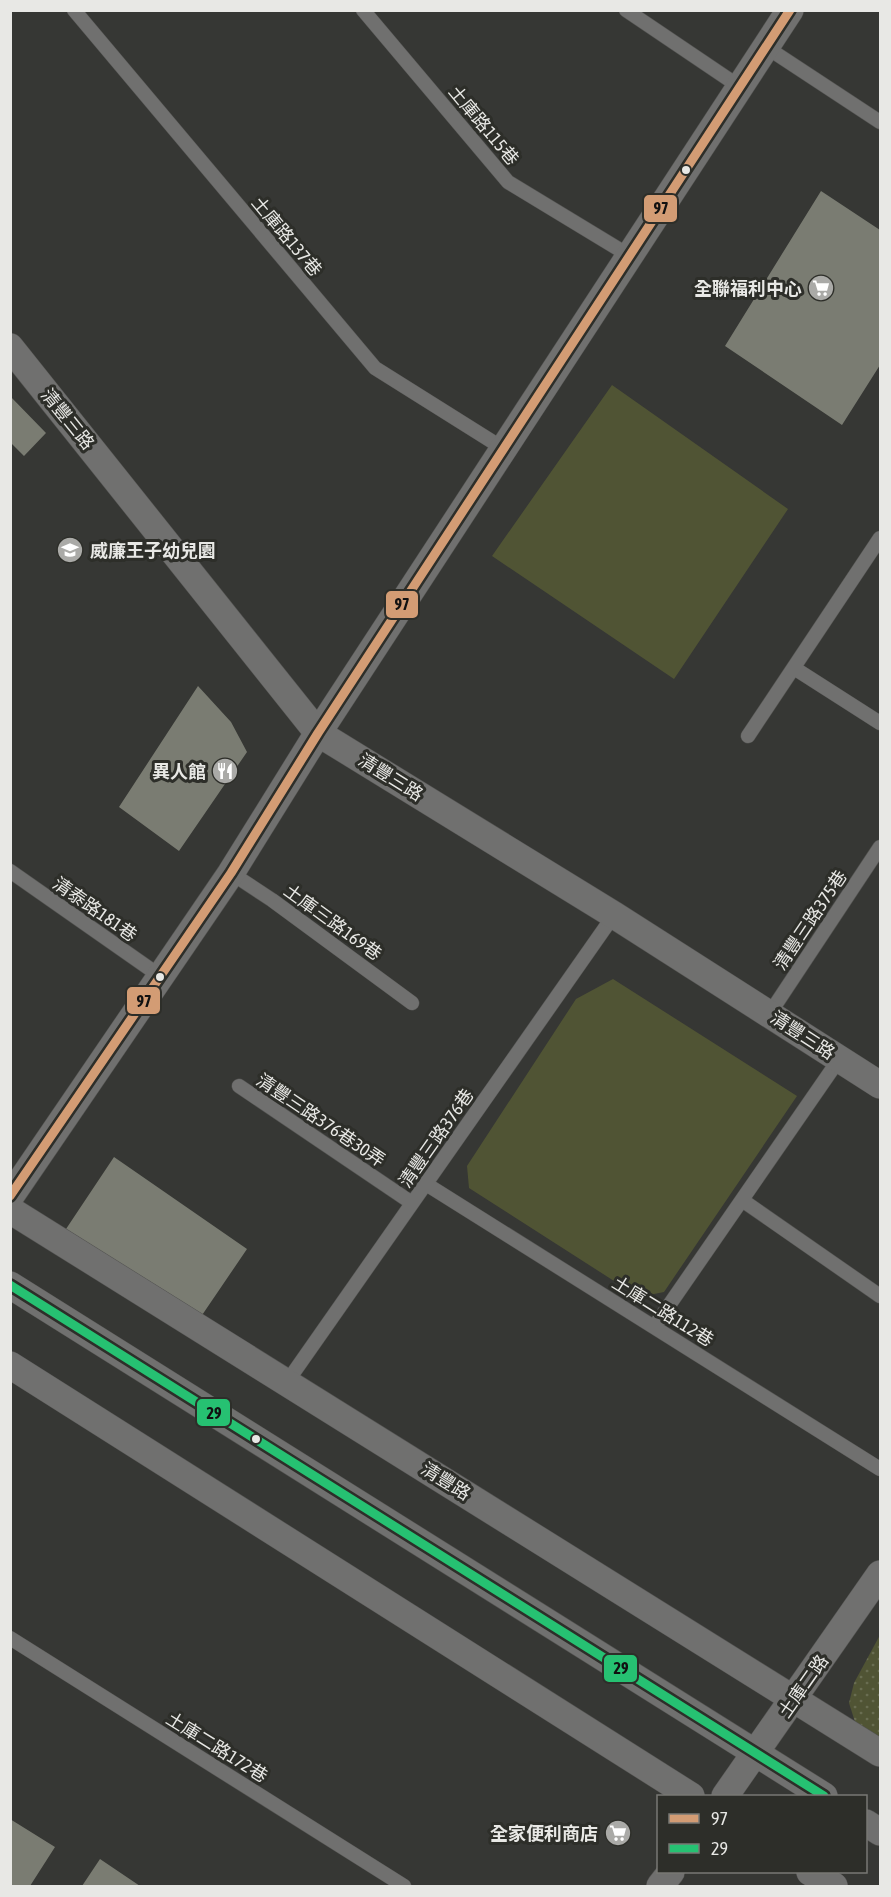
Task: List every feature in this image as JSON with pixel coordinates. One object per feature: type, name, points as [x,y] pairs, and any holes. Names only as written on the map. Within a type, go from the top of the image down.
[{"type":"street","points":[[10,1197],[231,873],[318,733],[790,10]]},
{"type":"street","name":"清豐三路","points":[[10,347],[318,733],[614,915],[880,1085]]},
{"type":"street","name":"清豐路","points":[[10,1210],[880,1753]]},
{"type":"street","points":[[10,1285],[821,1795]]},
{"type":"street","points":[[10,1365],[688,1795]]},
{"type":"street","name":"土庫二路","points":[[726,1795],[880,1574]]},
{"type":"street","points":[[867,1824],[880,1832]]},
{"type":"street","points":[[660,1887],[670,1873]]},
{"type":"street","points":[[812,1873],[834,1887]]},
{"type":"lane","name":"土庫路137巷","points":[[74,10],[375,368],[504,449]]},
{"type":"lane","name":"土庫路115巷","points":[[363,10],[508,182],[630,256]]},
{"type":"lane","points":[[626,10],[740,87]]},
{"type":"lane","points":[[766,48],[880,122]]},
{"type":"lane","points":[[748,736],[879,542]]},
{"type":"lane","points":[[794,668],[880,723]]},
{"type":"lane","name":"清豐三路375巷","points":[[770,1013],[880,847]]},
{"type":"lane","name":"清泰路181巷","points":[[10,871],[160,976]]},
{"type":"lane","name":"土庫三路169巷","points":[[231,873],[272,900],[412,1003]]},
{"type":"lane","name":"清豐三路376巷","points":[[287,1382],[614,915]]},
{"type":"lane","points":[[654,1327],[840,1058]]},
{"type":"lane","name":"清豐三路376巷30弄","points":[[239,1086],[412,1203]]},
{"type":"lane","name":"土庫二路112巷","points":[[426,1184],[880,1469]]},
{"type":"lane","points":[[741,1200],[880,1296]]},
{"type":"lane","name":"土庫二路172巷","points":[[10,1638],[404,1887]]},
{"type":"green space","points":[[612,385],[788,509],[674,679],[492,556]]},
{"type":"green space","points":[[613,979],[797,1096],[664,1292],[639,1297],[469,1188],[467,1166],[576,999]]},
{"type":"green space","points":[[880,1635],[880,1742],[856,1725],[849,1703],[854,1683]]},
{"type":"building","name":"全聯福利中心","points":[[821,191],[880,230],[880,365],[842,425],[725,346]]},
{"type":"building","points":[[10,396],[46,433],[24,456],[10,442]]},
{"type":"building","points":[[198,686],[231,722],[247,752],[179,851],[119,807]]},
{"type":"building","points":[[114,1157],[247,1249],[196,1324],[64,1232]]},
{"type":"building","points":[[10,1819],[55,1847],[30,1886],[10,1886]]},
{"type":"building","points":[[100,1859],[140,1886],[82,1886]]},
{"type":"transit line","name":"97","points":[[10,1196],[231,873],[318,733],[790,10]]},
{"type":"transit line","name":"29","points":[[10,1285],[822,1795]]},
{"type":"place","name":"全聯福利中心","points":[[821,288]]},
{"type":"place","name":"威廉王子幼兒園","points":[[70,550]]},
{"type":"place","name":"異人館","points":[[225,771]]},
{"type":"place","name":"全家便利商店","points":[[618,1833]]}]
